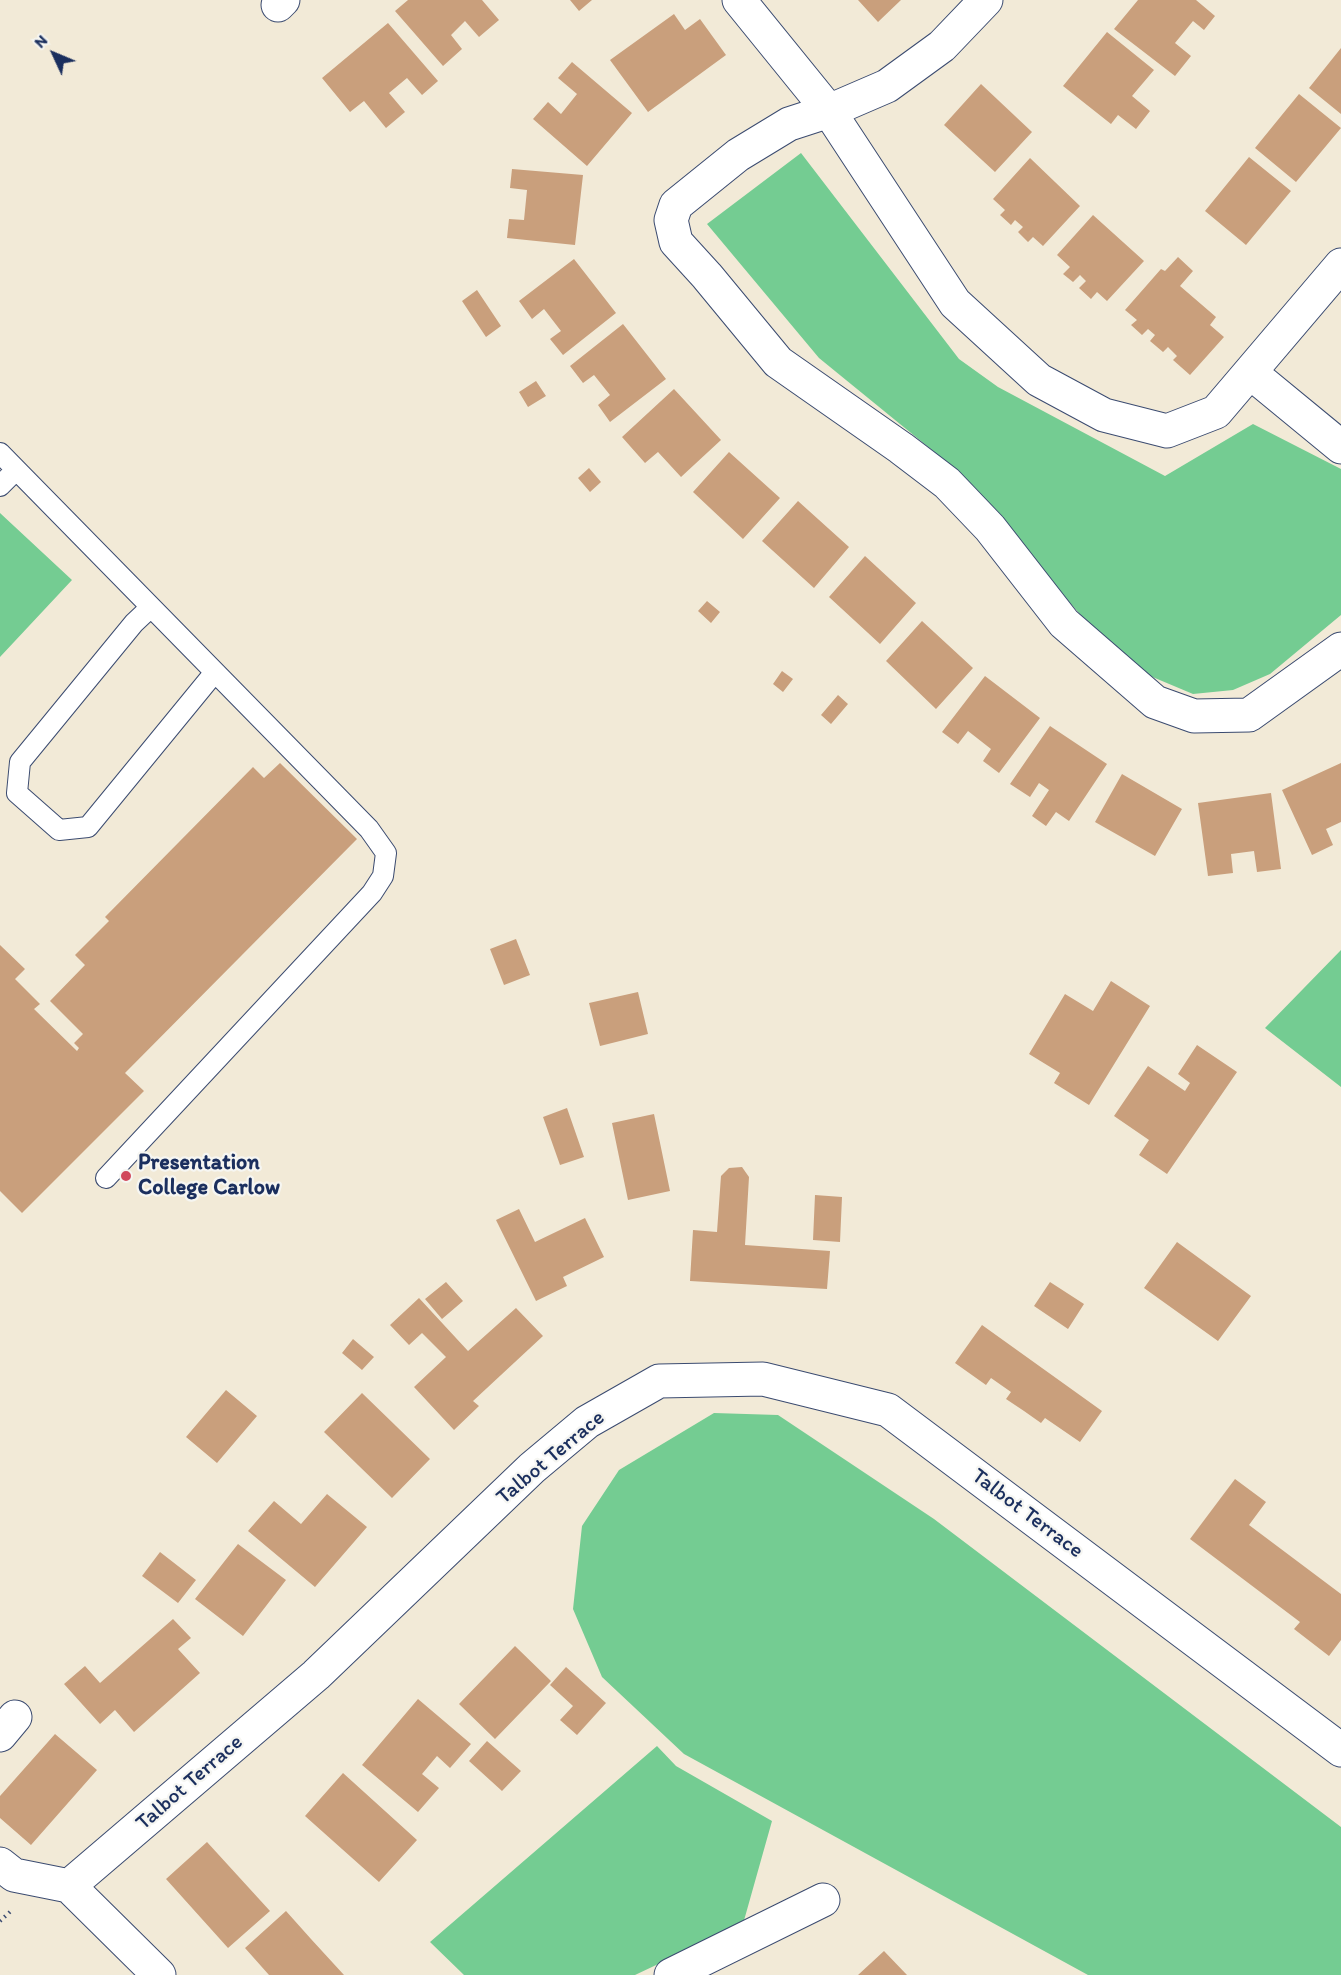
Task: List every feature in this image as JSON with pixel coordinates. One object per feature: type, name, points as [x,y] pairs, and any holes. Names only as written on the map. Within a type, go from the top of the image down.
[{"type":"street","points":[[740,0],[829,111],[955,303],[1040,380],[1104,415],[1167,431],[1216,412],[1341,266]]},
{"type":"street","points":[[986,0],[942,46],[888,86],[829,111],[789,124],[738,155],[676,205],[671,220],[676,242],[778,362],[902,448],[947,483],[990,528],[1064,623],[1155,702],[1194,716],[1249,715],[1341,649]]},
{"type":"street","points":[[1251,373],[1341,447]]},
{"type":"street","name":"Talbot Terrace","points":[[69,1886],[316,1675],[532,1468],[587,1422],[659,1381],[762,1379],[888,1410],[1341,1750]]},
{"type":"street","points":[[0,1864],[14,1875],[69,1886],[159,1975]]},
{"type":"street","points":[[671,1975],[823,1900]]},
{"type":"lane","points":[[0,453],[369,829],[386,853],[383,876],[372,893],[106,1178]]},
{"type":"lane","points":[[0,486],[16,470]]},
{"type":"lane","points":[[151,607],[134,623],[20,762],[17,794],[60,830],[88,827],[215,672]]},
{"type":"green space","points":[[801,153],[959,359],[998,387],[1165,476],[1253,424],[1341,469],[1341,615],[1270,674],[1233,690],[1193,694],[1143,673],[1087,622],[938,455],[819,358],[707,224]]},
{"type":"green space","points":[[0,513],[72,580],[0,657]]},
{"type":"green space","points":[[1341,950],[1341,1087],[1265,1028]]},
{"type":"green space","points":[[714,1413],[778,1415],[934,1519],[1341,1827],[1341,1975],[1088,1975],[684,1754],[602,1677],[573,1609],[582,1526],[619,1470]]},
{"type":"green space","points":[[657,1746],[676,1766],[772,1821],[743,1924],[635,1975],[464,1975],[430,1942]]},
{"type":"building","points":[[408,0],[482,0],[499,20],[479,37],[465,21],[451,35],[462,49],[443,66],[395,11]]},
{"type":"building","points":[[570,0],[592,0],[579,11]]},
{"type":"building","points":[[858,0],[901,0],[878,22]]},
{"type":"building","points":[[1138,0],[1196,0],[1215,16],[1204,30],[1193,21],[1175,43],[1191,56],[1175,76],[1114,29]]},
{"type":"building","points":[[674,14],[685,30],[700,19],[726,55],[648,112],[610,60]]},
{"type":"building","points":[[388,23],[438,81],[422,95],[407,78],[389,93],[405,112],[386,128],[364,101],[350,112],[322,78]]},
{"type":"building","points":[[1107,32],[1154,70],[1132,96],[1150,111],[1136,129],[1118,115],[1111,124],[1063,86]]},
{"type":"building","points":[[1341,48],[1341,114],[1309,88]]},
{"type":"building","points":[[572,62],[632,113],[587,166],[533,119],[548,102],[561,114],[577,94],[558,78]]},
{"type":"building","points":[[981,84],[1032,132],[995,172],[944,125]]},
{"type":"building","points":[[1299,94],[1341,128],[1296,182],[1255,148]]},
{"type":"building","points":[[1249,157],[1291,191],[1246,245],[1205,211]]},
{"type":"building","points":[[1030,158],[1080,206],[1043,246],[1033,237],[1028,242],[1018,232],[1023,227],[1015,220],[1011,225],[1000,215],[1005,210],[993,199]]},
{"type":"building","points":[[512,169],[583,175],[575,245],[507,238],[509,219],[524,220],[527,190],[510,188]]},
{"type":"building","points":[[1093,215],[1144,261],[1107,301],[1097,292],[1091,299],[1079,288],[1086,281],[1080,275],[1073,282],[1063,274],[1070,267],[1057,255]]},
{"type":"building","points":[[1178,257],[1193,271],[1180,286],[1216,317],[1210,325],[1224,337],[1190,375],[1173,360],[1177,356],[1168,347],[1163,352],[1150,341],[1155,335],[1148,329],[1142,335],[1131,325],[1137,320],[1125,310],[1161,269],[1165,271]]},
{"type":"building","points":[[574,259],[616,313],[563,355],[550,339],[561,331],[544,309],[532,319],[519,301]]},
{"type":"building","points":[[477,290],[501,326],[486,337],[462,301]]},
{"type":"building","points":[[623,324],[666,379],[610,422],[598,405],[610,395],[594,375],[583,383],[570,366]]},
{"type":"building","points":[[536,381],[546,396],[528,407],[519,392]]},
{"type":"building","points":[[674,389],[721,440],[681,477],[658,452],[645,463],[622,437]]},
{"type":"building","points":[[729,452],[780,498],[743,539],[693,492]]},
{"type":"building","points":[[589,468],[601,482],[590,492],[578,478]]},
{"type":"building","points":[[798,501],[849,547],[814,588],[762,541]]},
{"type":"building","points":[[865,556],[916,603],[880,644],[829,597]]},
{"type":"building","points":[[707,601],[720,612],[711,623],[698,611]]},
{"type":"building","points":[[922,621],[973,668],[936,709],[886,661]]},
{"type":"building","points":[[782,671],[793,679],[783,692],[773,684]]},
{"type":"building","points":[[985,676],[1040,718],[999,773],[983,761],[991,749],[968,731],[958,744],[942,732]]},
{"type":"building","points":[[838,695],[848,704],[831,724],[821,715]]},
{"type":"building","points":[[1050,726],[1107,764],[1069,821],[1056,812],[1046,826],[1032,816],[1049,790],[1039,783],[1030,797],[1010,784]]},
{"type":"building","points":[[280,763],[357,839],[125,1073],[144,1091],[22,1213],[0,1191],[0,945],[25,969],[15,979],[40,1004],[34,1009],[77,1051],[79,1048],[74,1043],[83,1034],[50,1001],[85,965],[75,955],[109,921],[105,917],[253,767],[264,778]]},
{"type":"building","points":[[1341,763],[1341,822],[1326,829],[1333,845],[1312,855],[1282,790]]},
{"type":"building","points":[[1122,774],[1182,809],[1155,856],[1095,822]]},
{"type":"building","points":[[1271,793],[1281,869],[1257,872],[1254,851],[1231,854],[1233,873],[1208,876],[1198,803]]},
{"type":"building","points":[[516,939],[530,975],[504,985],[490,949]]},
{"type":"building","points":[[1111,981],[1150,1006],[1089,1105],[1054,1083],[1060,1073],[1029,1054],[1065,994],[1093,1011]]},
{"type":"building","points":[[638,992],[648,1034],[600,1046],[589,1003]]},
{"type":"building","points":[[1197,1045],[1237,1072],[1167,1174],[1139,1155],[1149,1140],[1114,1116],[1148,1066],[1185,1091],[1190,1083],[1178,1074]]},
{"type":"building","points":[[567,1108],[584,1157],[560,1165],[543,1117]]},
{"type":"building","points":[[654,1114],[670,1191],[628,1200],[612,1123]]},
{"type":"building","points":[[742,1167],[749,1177],[745,1245],[830,1251],[827,1289],[690,1281],[693,1230],[717,1232],[721,1176],[729,1168]]},
{"type":"building","points":[[815,1195],[842,1197],[840,1242],[813,1240]]},
{"type":"building","points":[[519,1209],[535,1242],[585,1218],[604,1257],[563,1277],[567,1286],[536,1301],[496,1220]]},
{"type":"building","points":[[1177,1242],[1251,1296],[1218,1341],[1144,1288]]},
{"type":"building","points":[[446,1282],[463,1301],[442,1319],[425,1299]]},
{"type":"building","points":[[1050,1282],[1084,1304],[1068,1329],[1034,1306]]},
{"type":"building","points":[[419,1298],[468,1351],[516,1308],[543,1336],[473,1401],[479,1406],[454,1430],[414,1387],[446,1357],[422,1333],[409,1345],[390,1325]]},
{"type":"building","points":[[982,1325],[1102,1411],[1080,1442],[1045,1418],[1041,1423],[1006,1399],[1011,1392],[991,1378],[986,1385],[955,1363]]},
{"type":"building","points":[[353,1339],[374,1357],[362,1370],[342,1353]]},
{"type":"building","points":[[226,1390],[257,1416],[217,1463],[186,1437]]},
{"type":"building","points":[[362,1393],[430,1459],[392,1498],[324,1432]]},
{"type":"building","points":[[1235,1479],[1266,1502],[1249,1525],[1341,1594],[1341,1640],[1329,1656],[1294,1629],[1300,1622],[1190,1539]]},
{"type":"building","points":[[327,1494],[367,1527],[315,1587],[248,1531],[274,1501],[301,1524]]},
{"type":"building","points":[[238,1544],[286,1580],[243,1636],[195,1599]]},
{"type":"building","points":[[160,1552],[196,1580],[178,1603],[142,1576]]},
{"type":"building","points":[[173,1619],[191,1638],[178,1649],[200,1673],[134,1732],[115,1710],[100,1724],[64,1684],[85,1666],[100,1683]]},
{"type":"building","points":[[515,1646],[551,1681],[495,1739],[459,1704]]},
{"type":"building","points":[[566,1667],[606,1703],[577,1735],[560,1720],[573,1706],[550,1685]]},
{"type":"building","points":[[418,1699],[471,1744],[450,1768],[437,1756],[422,1774],[439,1788],[418,1812],[362,1765]]},
{"type":"building","points":[[55,1734],[97,1770],[31,1845],[0,1818],[0,1796]]},
{"type":"building","points":[[487,1741],[521,1771],[502,1791],[469,1761]]},
{"type":"building","points":[[343,1773],[417,1840],[379,1882],[305,1816]]},
{"type":"building","points":[[207,1842],[270,1911],[228,1948],[166,1879]]},
{"type":"building","points":[[286,1911],[344,1975],[269,1975],[245,1948]]},
{"type":"building","points":[[884,1951],[907,1975],[858,1975]]},
{"type":"place","name":"Presentation College Carlow","points":[[126,1176]]}]
